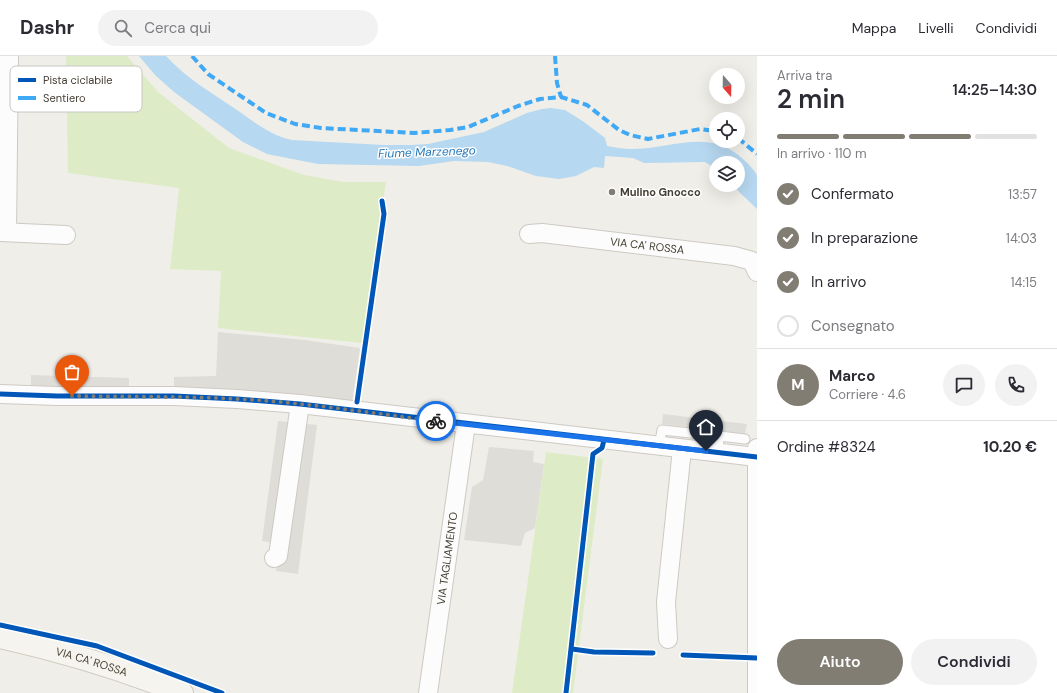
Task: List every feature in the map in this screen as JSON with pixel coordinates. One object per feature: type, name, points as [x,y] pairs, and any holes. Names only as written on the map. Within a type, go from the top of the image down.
[{"type":"street","points":[[9,56],[5,86],[4,232],[66,235]]},
{"type":"street","name":"VIA CA' ROSSA","points":[[529,234],[542,234],[734,256],[752,261],[757,272]]},
{"type":"street","points":[[0,394],[57,396],[174,396],[300,404],[682,449],[718,444],[757,456]]},
{"type":"street","points":[[274,558],[278,556],[300,404]]},
{"type":"street","name":"VIA TAGLIAMENTO","points":[[428,693],[466,424]]},
{"type":"street","points":[[751,443],[757,456],[757,693]]},
{"type":"street","points":[[668,639],[666,602],[682,449]]},
{"type":"street","name":"VIA CA' ROSSA","points":[[0,637],[56,650],[106,665],[182,693]]},
{"type":"lane","points":[[659,446],[662,430],[718,444],[751,443]]},
{"type":"green space","points":[[66,56],[127,56],[136,66],[66,66]]},
{"type":"green space","points":[[142,73],[158,92],[229,148],[304,175],[343,182],[386,182],[362,343],[218,328],[221,271],[170,269],[179,188],[68,173],[67,112],[142,112]]},
{"type":"green space","points":[[546,452],[603,459],[573,693],[512,693]]},
{"type":"shaded area","points":[[218,332],[305,340],[360,348],[351,411],[174,396],[174,377],[216,376]]},
{"type":"shaded area","points":[[31,375],[129,378],[129,397],[31,395]]},
{"type":"shaded area","points":[[663,414],[747,424],[745,434],[662,424]]},
{"type":"shaded area","points":[[278,421],[317,425],[298,574],[276,571],[280,544],[262,541]]},
{"type":"shaded area","points":[[489,447],[534,451],[533,462],[544,464],[535,528],[525,533],[521,546],[464,540],[472,487],[483,480]]},
{"type":"water","name":"Fiume Marzenego","points":[[139,56],[166,56],[173,64],[207,90],[254,122],[276,135],[292,140],[384,145],[428,144],[484,132],[527,113],[551,108],[565,110],[584,122],[605,138],[607,146],[631,149],[690,142],[703,142],[709,143],[709,148],[727,148],[739,156],[709,156],[709,165],[705,162],[644,163],[633,158],[605,156],[604,168],[594,167],[576,176],[559,179],[536,176],[507,166],[488,162],[454,161],[419,166],[318,164],[267,154],[243,142],[174,92],[155,75]]},
{"type":"water","points":[[745,161],[757,175],[757,209],[739,192],[745,192]]},
{"type":"marked path","points":[[192,56],[208,74],[266,113],[295,124],[321,128],[414,133],[450,130],[468,127],[518,106],[540,99],[561,97],[587,105],[619,130],[630,135],[648,139],[700,129],[709,130]]},
{"type":"marked path","points":[[555,56],[557,83],[561,97]]},
{"type":"marked path","points":[[745,144],[757,154]]},
{"type":"cycle path","points":[[357,402],[384,214],[382,201]]},
{"type":"cycle path","points":[[0,394],[57,396],[174,396],[300,404],[757,457]]},
{"type":"cycle path","points":[[566,693],[593,454],[602,448],[604,440]]},
{"type":"cycle path","points":[[0,625],[97,646],[222,693]]},
{"type":"cycle path","points":[[572,649],[594,652],[653,653]]},
{"type":"cycle path","points":[[683,655],[757,658]]},
{"type":"way so far","points":[[72,396],[174,396],[237,399],[300,404],[436,421]]},
{"type":"place","name":"Mulino Gnocco","points":[[612,192]]},
{"type":"route","points":[[436,421],[706,451]]}]
